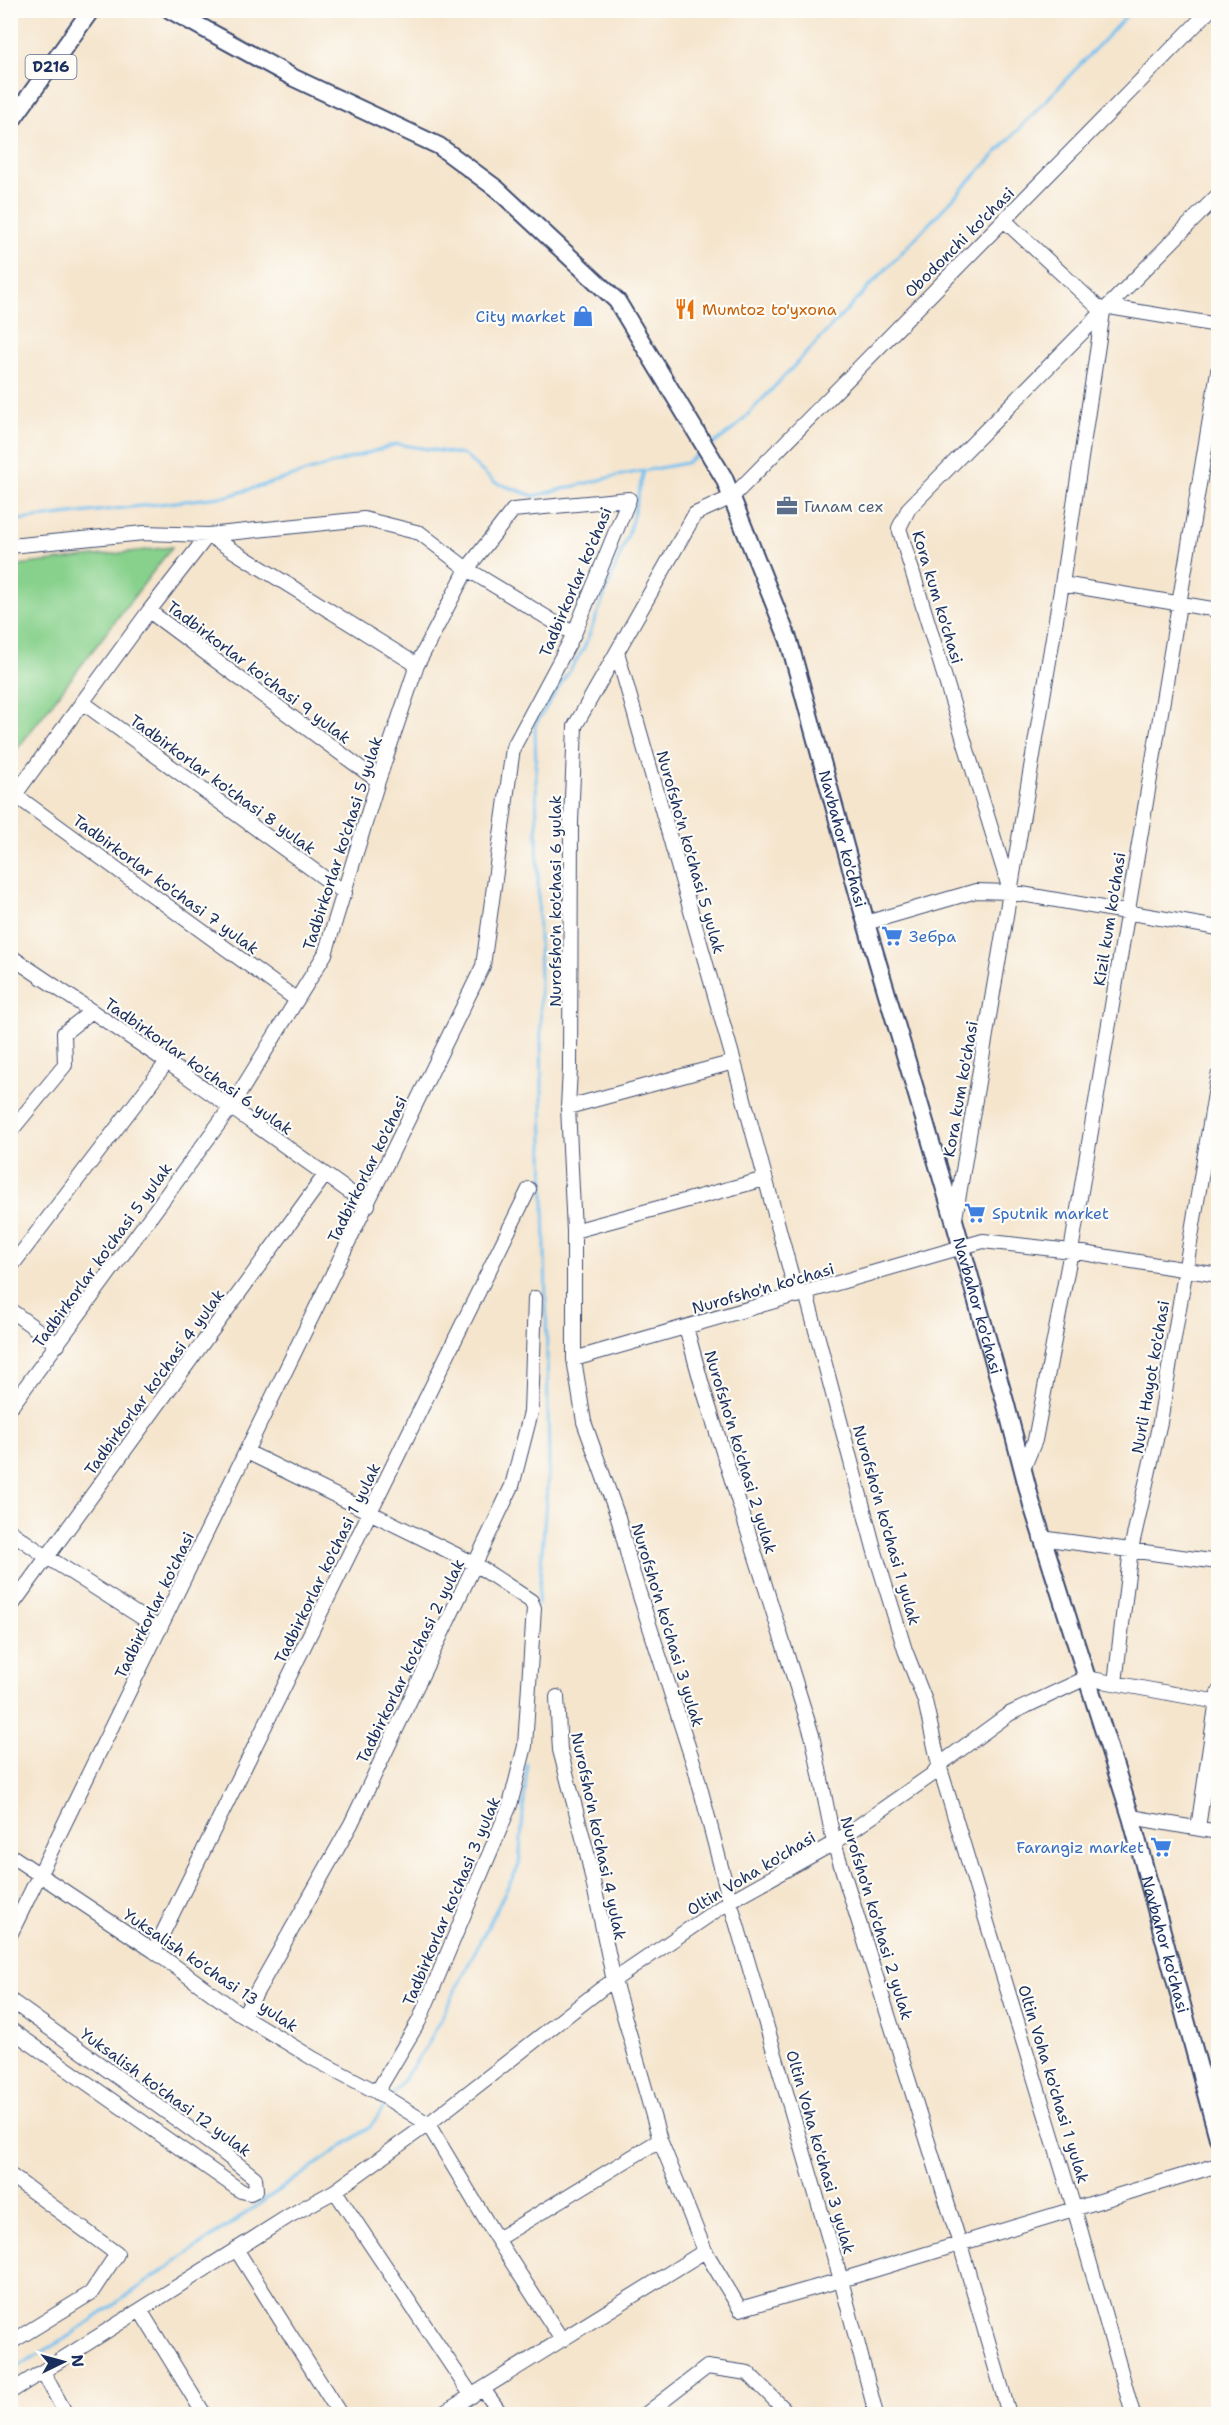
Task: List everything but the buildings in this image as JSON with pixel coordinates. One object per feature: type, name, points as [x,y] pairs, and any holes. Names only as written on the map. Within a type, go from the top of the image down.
[{"type":"main road","name":"D216","points":[[12,118],[92,10]]},
{"type":"main road","name":"Navbahor ko'chasi","points":[[170,10],[294,78],[439,146],[497,189],[617,301],[701,436],[724,478],[789,641],[866,923],[962,1248],[1041,1538],[1065,1605],[1131,1817],[1218,2138]]},
{"type":"street","name":"Obodonchi ko'chasi","points":[[732,497],[1210,10]]},
{"type":"street","name":"Kora kum ko'chasi","points":[[1010,892],[900,528],[909,508],[1218,195]]},
{"type":"street","points":[[1004,220],[1106,310],[1218,325]]},
{"type":"street","name":"Kora kum ko'chasi","points":[[954,1220],[1106,310]]},
{"type":"street","name":"Kizil kum ko'chasi","points":[[1023,1469],[1035,1440],[1071,1251],[1218,371]]},
{"type":"street","name":"Nurofsho'n ko'chasi 6 yulak","points":[[574,1359],[574,1231],[568,1107],[571,822],[575,726],[695,514],[732,497]]},
{"type":"street","name":"Tadbirkorlar ko'chasi","points":[[10,1935],[483,966],[513,748],[574,634],[629,499],[513,510]]},
{"type":"street","name":"Tadbirkorlar ko'chasi 5 yulak","points":[[10,1408],[231,1107],[325,954],[378,781],[417,665],[467,569],[513,510]]},
{"type":"street","points":[[10,546],[144,533],[208,535],[364,519],[420,533],[467,569],[574,634]]},
{"type":"street","points":[[13,798],[149,611],[208,535]]},
{"type":"street","points":[[208,535],[417,665]]},
{"type":"street","points":[[1062,584],[1218,609]]},
{"type":"street","name":"Tadbirkorlar ko'chasi 9 yulak","points":[[149,611],[378,781]]},
{"type":"street","name":"Nurofsho'n ko'chasi 5 yulak","points":[[617,651],[765,1179],[802,1295]]},
{"type":"street","name":"Tadbirkorlar ko'chasi 8 yulak","points":[[82,702],[345,893]]},
{"type":"street","name":"Tadbirkorlar ko'chasi 7 yulak","points":[[13,798],[297,1000]]},
{"type":"street","points":[[866,923],[976,891],[1010,892],[1218,928]]},
{"type":"street","name":"Tadbirkorlar ko'chasi 6 yulak","points":[[13,963],[92,1011],[368,1204]]},
{"type":"street","points":[[10,1132],[65,1065],[64,1033],[92,1011]]},
{"type":"street","points":[[10,1269],[166,1062]]},
{"type":"street","points":[[568,1107],[734,1062]]},
{"type":"street","name":"Nurli Hayot ko'chasi","points":[[1115,1683],[1131,1549],[1160,1422],[1218,1076]]},
{"type":"street","name":"Tadbirkorlar ko'chasi 4 yulak","points":[[10,1608],[325,1175]]},
{"type":"street","points":[[574,1231],[765,1179]]},
{"type":"street","name":"Tadbirkorlar ko'chasi 1 yulak","points":[[154,1951],[529,1189]]},
{"type":"street","name":"Nurofsho'n ko'chasi","points":[[574,1359],[983,1242],[1071,1251],[1218,1275]]},
{"type":"street","name":"Nurofsho'n ko'chasi 1 yulak","points":[[802,1295],[875,1552],[905,1650],[925,1701],[939,1765]]},
{"type":"street","name":"Tadbirkorlar ko'chasi 2 yulak","points":[[243,2016],[351,1824],[512,1486],[531,1412],[535,1298]]},
{"type":"street","points":[[10,1310],[58,1345]]},
{"type":"street","name":"Nurofsho'n ko'chasi 2 yulak","points":[[686,1327],[702,1385],[812,1735],[834,1843],[960,2244],[1009,2415]]},
{"type":"street","name":"Nurofsho'n ko'chasi 3 yulak","points":[[574,1359],[584,1422],[618,1517],[632,1571],[695,1768],[730,1900]]},
{"type":"street","points":[[247,1452],[476,1564]]},
{"type":"street","points":[[10,1531],[160,1629]]},
{"type":"street","points":[[1041,1538],[1218,1562]]},
{"type":"street","name":"Tadbirkorlar ko'chasi 3 yulak","points":[[387,2098],[497,1840],[510,1805],[525,1746],[534,1608],[531,1601],[476,1564]]},
{"type":"street","points":[[1086,1678],[1218,1699],[1198,1828]]},
{"type":"street","name":"Oltin Voha ko'chasi","points":[[10,2392],[289,2216],[335,2191],[428,2124],[601,1989],[730,1900],[834,1843],[933,1774],[939,1765],[1009,1714],[1086,1678]]},
{"type":"street","name":"Nurofsho'n ko'chasi 4 yulak","points":[[557,1697],[560,1750],[587,1853],[614,1981],[660,2140],[705,2251],[740,2309],[841,2280]]},
{"type":"street","name":"Oltin Voha ko'chasi 1 yulak","points":[[939,1765],[1074,2208],[1133,2415]]},
{"type":"street","points":[[1131,1817],[1218,1832]]},
{"type":"street","name":"Yuksalish ko'chasi 13 yulak","points":[[10,1855],[154,1951],[243,2016],[428,2124]]},
{"type":"street","name":"Oltin Voha ko'chasi 3 yulak","points":[[730,1900],[841,2280],[876,2415]]},
{"type":"street","name":"Yuksalish ko'chasi 12 yulak","points":[[10,2000],[225,2154],[255,2178],[256,2190],[250,2193],[241,2191],[16,2033]]},
{"type":"street","points":[[16,2033],[34,2017]]},
{"type":"street","points":[[428,2124],[497,2239],[562,2340]]},
{"type":"street","points":[[497,2239],[660,2140]]},
{"type":"street","points":[[841,2280],[1218,2165]]},
{"type":"street","points":[[10,2343],[91,2293],[117,2254],[11,2177]]},
{"type":"street","points":[[335,2191],[477,2392],[501,2415]]},
{"type":"street","points":[[236,2249],[340,2415]]},
{"type":"street","points":[[442,2415],[705,2251]]},
{"type":"street","points":[[140,2310],[204,2415]]},
{"type":"street","points":[[646,2415],[707,2367],[748,2373],[789,2415]]},
{"type":"street","points":[[43,2372],[66,2415]]},
{"type":"green space","points":[[172,547],[11,757],[11,566]]},
{"type":"waterway","points":[[712,445],[735,428],[1132,10]]},
{"type":"waterway","points":[[10,521],[228,496],[397,444],[464,455],[494,482],[534,496],[616,476],[686,463],[701,452]]},
{"type":"waterway","points":[[538,1605],[549,1461],[535,725],[584,648],[629,532],[644,471]]},
{"type":"waterway","points":[[392,2096],[428,2044],[519,1865],[527,1764]]},
{"type":"waterway","points":[[10,2371],[66,2338],[370,2127],[386,2104]]},
{"type":"place","name":"Mumtoz to'yxona","points":[[685,309]]},
{"type":"place","name":"City market","points":[[583,316]]},
{"type":"place","name":"Гилам сех","points":[[787,506]]},
{"type":"place","name":"Зебра","points":[[892,936]]},
{"type":"place","name":"Sputnik market","points":[[975,1213]]},
{"type":"place","name":"Farangiz market","points":[[1161,1847]]}]
